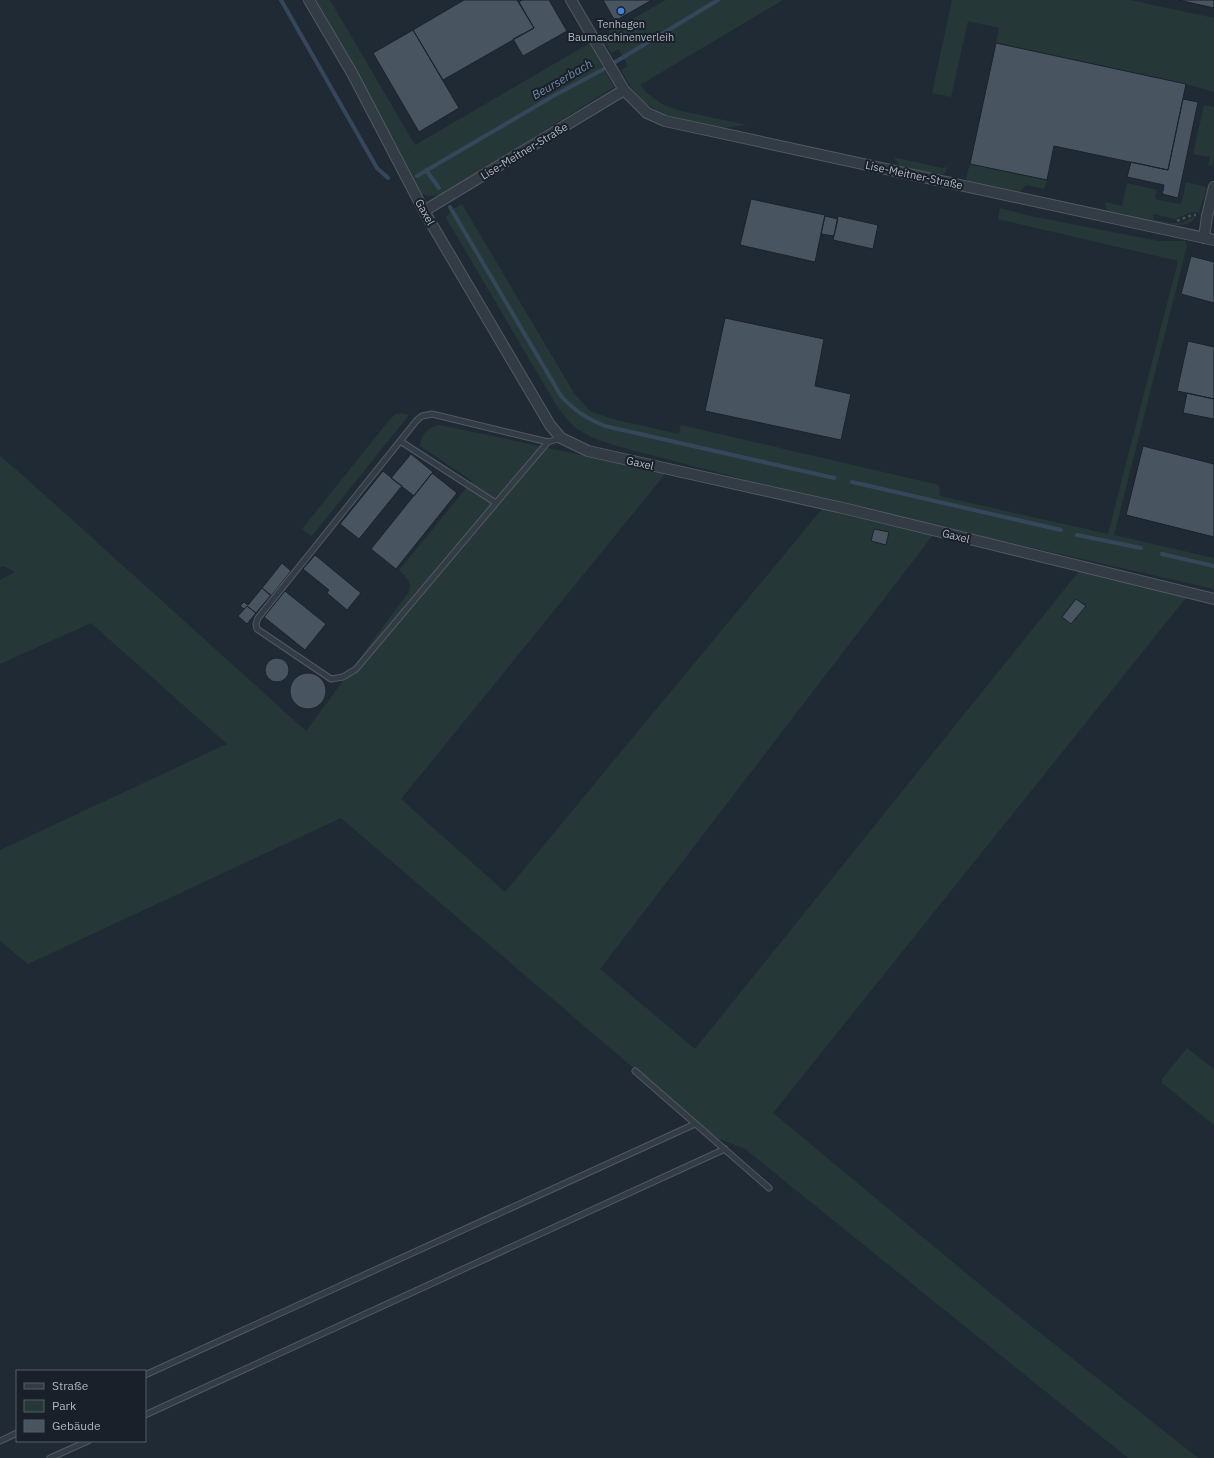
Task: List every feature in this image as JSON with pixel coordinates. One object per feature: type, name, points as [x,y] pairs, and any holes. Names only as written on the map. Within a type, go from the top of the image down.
[{"type":"street","name":"Gaxel","points":[[308,0],[352,73],[424,212],[550,425],[561,438],[588,452],[847,509],[1214,599]]},
{"type":"street","name":"Lise-Meitner-Straße","points":[[571,0],[624,90],[647,113],[665,121],[682,126],[1209,239]]},
{"type":"street","name":"Lise-Meitner-Straße","points":[[424,212],[624,90]]},
{"type":"street","points":[[1209,239],[1207,216],[1214,187]]},
{"type":"lane","points":[[548,442],[356,669],[343,677],[331,679],[257,629],[256,624],[258,618],[417,420],[422,416],[432,414],[548,442],[561,438]]},
{"type":"lane","points":[[400,441],[496,503]]},
{"type":"lane","points":[[635,1071],[769,1188]]},
{"type":"lane","points":[[146,1375],[695,1124]]},
{"type":"lane","points":[[146,1415],[725,1149]]},
{"type":"lane","points":[[0,1441],[16,1433]]},
{"type":"lane","points":[[50,1458],[86,1442]]},
{"type":"path","points":[[1172,220],[1176,221],[1196,215]]},
{"type":"green space","points":[[314,0],[330,0],[415,145],[590,43],[614,87],[442,195],[428,196],[420,193]]},
{"type":"green space","points":[[666,0],[783,0],[640,85],[647,93],[662,104],[677,110],[747,125],[721,128],[666,115],[643,101],[631,87],[621,70],[628,66],[619,49],[611,53],[603,39],[610,35],[609,32]]},
{"type":"green space","points":[[952,0],[1130,0],[1214,18],[1214,92],[1186,84],[996,43],[999,28],[968,21],[951,97],[932,93]]},
{"type":"green space","points":[[1204,105],[1214,107],[1214,159],[1213,165],[1208,166],[1210,157],[1193,154]]},
{"type":"green space","points":[[893,157],[942,168],[947,167],[945,173],[940,175],[900,166]]},
{"type":"green space","points":[[970,164],[1047,180],[1044,189],[1026,185],[1020,192],[968,181],[966,178]]},
{"type":"green space","points":[[1186,182],[1207,187],[1199,213],[1192,212],[1175,219],[1154,214],[1153,219],[1177,223],[1195,217],[1187,224],[1176,225],[1108,211],[1105,205],[1106,202],[1122,206],[1127,183],[1157,190],[1155,199],[1179,204],[1182,202]]},
{"type":"green space","points":[[462,204],[574,393],[590,411],[612,419],[679,434],[681,425],[939,485],[940,496],[1108,534],[1178,261],[998,219],[1000,208],[1026,215],[1158,241],[1185,241],[1187,246],[1114,535],[1214,558],[1214,589],[835,503],[620,447],[593,438],[574,427],[558,408],[446,218],[451,210]]},
{"type":"green space","points":[[402,413],[409,415],[312,536],[302,529],[390,419],[396,414]]},
{"type":"green space","points":[[440,425],[666,473],[401,799],[505,892],[822,509],[933,535],[600,969],[695,1049],[1080,570],[1189,594],[773,1113],[995,1297],[1198,1458],[1128,1458],[745,1149],[714,1137],[341,818],[28,964],[0,941],[0,850],[227,744],[91,623],[0,664],[0,580],[15,572],[4,566],[0,567],[0,456],[306,731],[408,593],[410,586],[409,583],[399,570],[472,481],[420,446],[424,434],[428,430]]},
{"type":"green space","points":[[1187,1048],[1214,1069],[1214,1125],[1162,1083],[1162,1079]]},
{"type":"building","points":[[464,0],[517,0],[534,28],[443,80],[413,30]]},
{"type":"building","points":[[522,0],[549,0],[567,31],[523,56],[513,39],[534,28],[519,2]]},
{"type":"building","name":"Tenhagen Baumaschinenverleih","points":[[603,0],[652,0],[615,21]]},
{"type":"building","points":[[1178,0],[1214,0],[1214,8]]},
{"type":"building","points":[[413,30],[459,108],[419,132],[373,53]]},
{"type":"building","points":[[996,43],[1186,84],[1168,170],[1054,146],[1047,180],[970,164]]},
{"type":"building","points":[[1183,99],[1198,102],[1178,198],[1162,194],[1164,185],[1127,177],[1131,162],[1168,170]]},
{"type":"building","points":[[751,199],[825,215],[815,262],[740,245]]},
{"type":"building","points":[[825,216],[838,219],[834,236],[821,234]]},
{"type":"building","points":[[838,216],[878,225],[873,249],[833,240]]},
{"type":"building","points":[[1191,256],[1214,262],[1214,303],[1181,294]]},
{"type":"building","points":[[725,318],[824,339],[815,386],[851,394],[841,440],[705,411]]},
{"type":"building","points":[[1188,341],[1214,347],[1214,399],[1177,391]]},
{"type":"building","points":[[1187,393],[1214,399],[1214,419],[1183,413]]},
{"type":"building","points":[[1143,446],[1214,464],[1214,537],[1126,515]]},
{"type":"building","points":[[411,454],[433,472],[414,496],[391,478]]},
{"type":"building","points":[[383,471],[402,486],[359,539],[340,524]]},
{"type":"building","points":[[432,473],[457,493],[396,569],[371,549]]},
{"type":"building","points":[[874,529],[889,532],[886,545],[871,541]]},
{"type":"building","points":[[315,555],[361,593],[347,610],[327,593],[329,590],[303,569]]},
{"type":"building","points":[[282,563],[291,571],[271,596],[262,588]]},
{"type":"building","points":[[262,588],[271,595],[256,613],[247,606],[244,609],[240,606],[244,602],[248,605]]},
{"type":"building","points":[[285,591],[326,624],[305,650],[264,617]]},
{"type":"building","points":[[1076,599],[1086,606],[1071,624],[1062,617]]},
{"type":"building","points":[[247,606],[256,613],[247,624],[238,616]]},
{"type":"building","points":[[277,658],[286,661],[289,670],[286,679],[277,682],[268,679],[265,670],[268,661]]},
{"type":"building","points":[[308,673],[321,678],[326,691],[321,704],[308,709],[295,704],[290,691],[295,678]]},
{"type":"waterway","name":"Beurserbach","points":[[281,0],[377,168],[388,178]]},
{"type":"waterway","name":"Beurserbach","points":[[417,176],[555,95],[602,70],[718,0]]},
{"type":"waterway","points":[[426,170],[439,188]]},
{"type":"waterway","points":[[450,207],[561,396],[581,414],[605,426],[834,478]]},
{"type":"waterway","points":[[852,482],[1061,530]]},
{"type":"waterway","points":[[1077,535],[1141,548]]},
{"type":"waterway","points":[[1162,554],[1214,566]]},
{"type":"place","name":"Tenhagen Baumaschinenverleih","points":[[621,11]]}]
